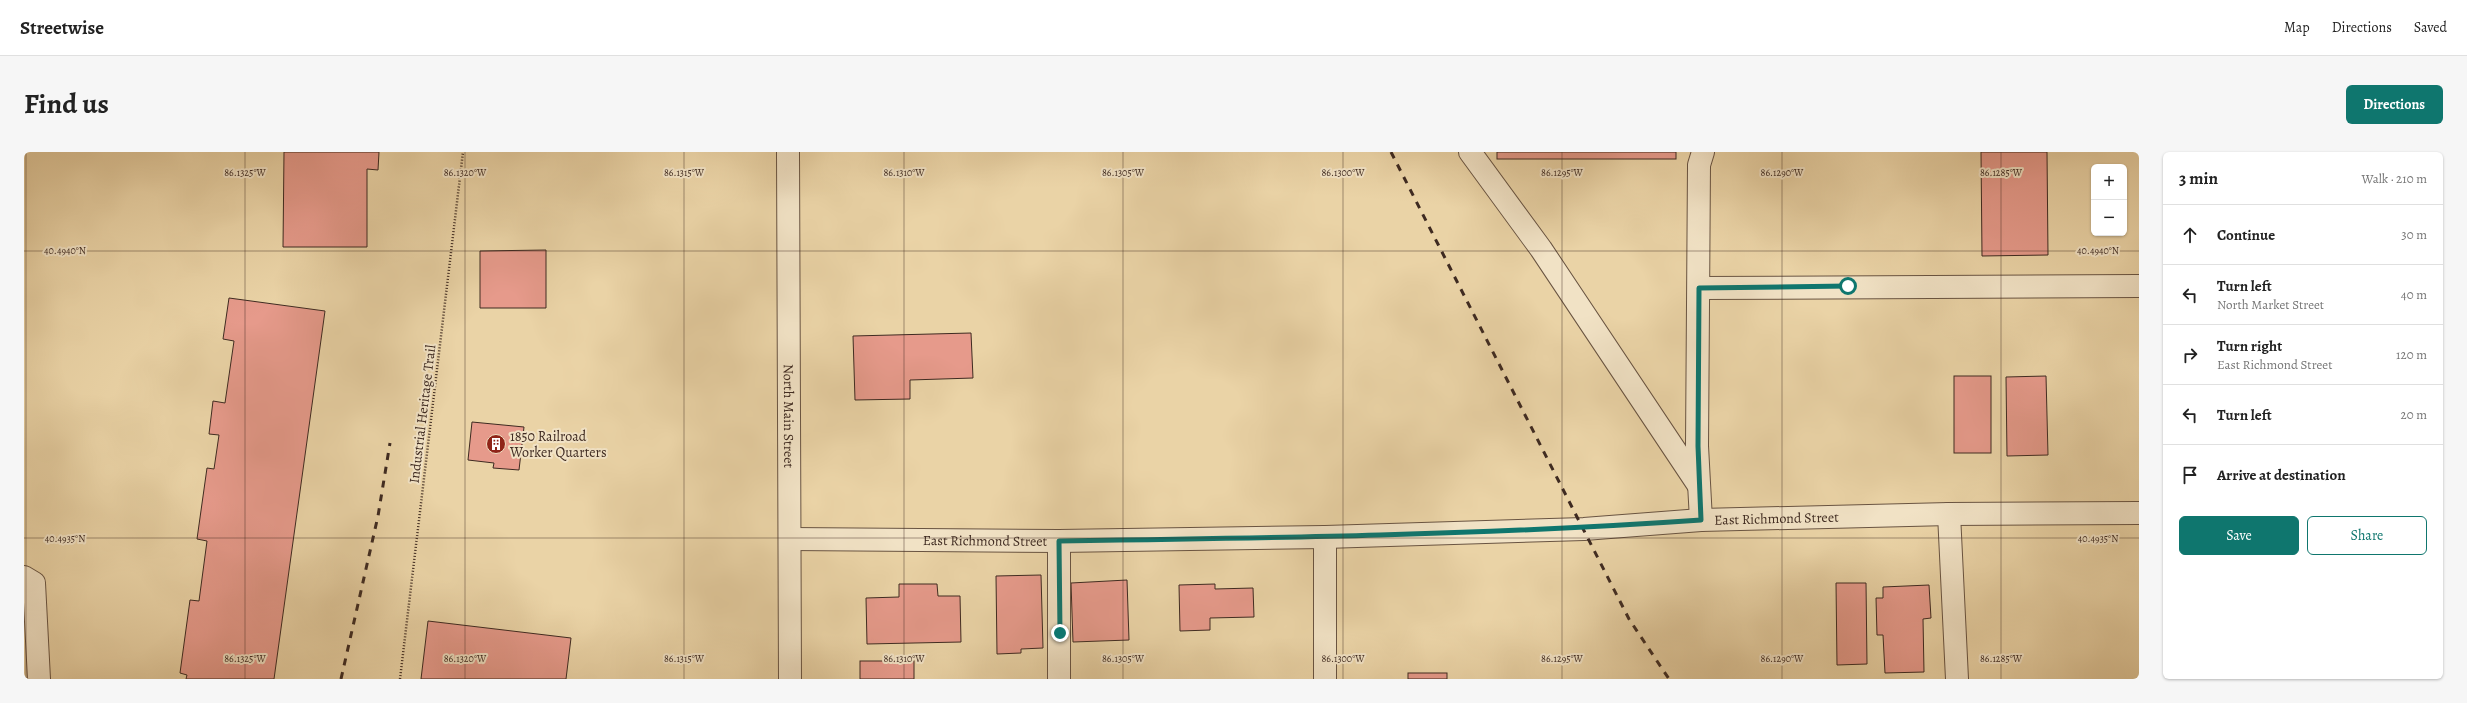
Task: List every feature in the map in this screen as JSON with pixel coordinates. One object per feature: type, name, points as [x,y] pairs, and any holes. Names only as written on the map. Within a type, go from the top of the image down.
[{"type":"street","name":"North Main Street","points":[[788,152],[791,540],[790,679]]},
{"type":"street","points":[[1470,152],[1541,248],[1699,486]]},
{"type":"street","points":[[1701,520],[1698,446],[1699,165],[1703,152]]},
{"type":"street","points":[[1699,288],[2139,286]]},
{"type":"street","name":"East Richmond Street","points":[[791,540],[1059,541],[1325,537],[1584,528],[1701,520],[1949,514],[2139,513]]},
{"type":"street","points":[[1949,514],[1957,679]]},
{"type":"street","points":[[1325,537],[1325,679]]},
{"type":"street","points":[[1059,541],[1059,679]]},
{"type":"street","points":[[24,577],[34,583],[39,679]]},
{"type":"path","name":"Industrial Heritage Trail","points":[[400,679],[463,152]]},
{"type":"building","points":[[284,152],[379,152],[378,170],[367,169],[367,247],[283,247]]},
{"type":"building","points":[[1497,152],[1676,152],[1676,159],[1497,159]]},
{"type":"building","points":[[1981,152],[2047,152],[2048,255],[1982,256]]},
{"type":"building","points":[[546,250],[546,308],[480,308],[480,251]]},
{"type":"building","points":[[229,298],[325,311],[274,679],[186,679],[187,675],[180,673],[190,600],[199,601],[207,541],[197,539],[207,468],[214,469],[219,435],[209,434],[213,401],[225,403],[234,341],[223,339]]},
{"type":"building","points":[[971,333],[973,378],[910,380],[910,399],[855,400],[853,336]]},
{"type":"building","points":[[1954,376],[1991,376],[1991,453],[1954,453]]},
{"type":"building","points":[[2046,376],[2048,455],[2007,456],[2006,377]]},
{"type":"building","name":"1850 Railroad Worker Quarters","points":[[472,422],[524,427],[519,470],[493,468],[494,463],[468,460]]},
{"type":"building","points":[[1041,575],[1043,648],[1021,649],[1021,653],[997,654],[996,576]]},
{"type":"building","points":[[1127,580],[1129,640],[1073,642],[1071,583]]},
{"type":"building","points":[[1836,583],[1866,583],[1867,664],[1837,665]]},
{"type":"building","points":[[899,584],[937,584],[938,596],[960,596],[961,642],[867,644],[866,598],[899,597]]},
{"type":"building","points":[[1215,584],[1215,589],[1253,588],[1254,617],[1210,618],[1210,630],[1180,631],[1179,585]]},
{"type":"building","points":[[1929,585],[1931,618],[1923,619],[1924,672],[1885,673],[1883,635],[1877,635],[1876,598],[1883,598],[1883,587]]},
{"type":"building","points":[[428,621],[571,638],[566,679],[421,679]]},
{"type":"building","points":[[860,661],[914,661],[914,679],[860,679]]},
{"type":"building","points":[[1408,673],[1447,673],[1447,679],[1408,679]]},
{"type":"railway","points":[[1391,152],[1629,619],[1669,679]]},
{"type":"railway","points":[[341,679],[378,516],[390,443]]},
{"type":"place","name":"1850 Railroad Worker Quarters","points":[[496,444]]},
{"type":"route","points":[[1060,633],[1059,541],[1325,537],[1584,528],[1701,520],[1698,446],[1699,288],[1848,286]]}]
